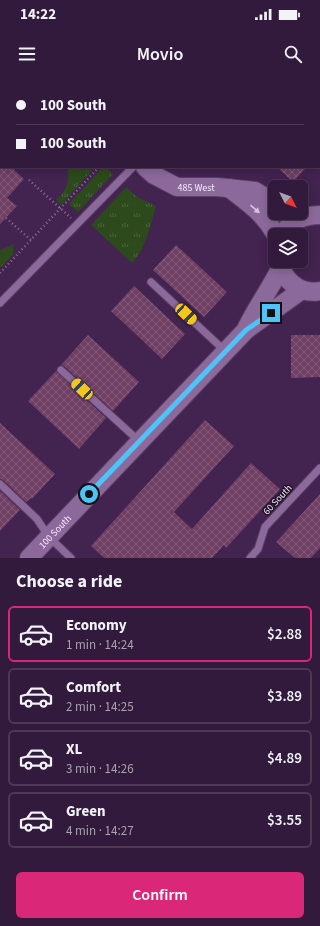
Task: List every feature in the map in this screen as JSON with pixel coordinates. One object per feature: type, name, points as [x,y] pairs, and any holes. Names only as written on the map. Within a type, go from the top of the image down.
[{"type":"street","name":"485 West","points":[[146,168],[154,175],[177,187],[217,187],[255,191],[268,198]]},
{"type":"street","name":"485 West","points":[[229,188],[260,212],[272,228]]},
{"type":"street","points":[[288,228],[297,220]]},
{"type":"street","name":"100 South","points":[[246,330],[260,302],[270,290],[278,268]]},
{"type":"street","points":[[281,268],[286,278],[293,285],[302,290],[315,292],[320,291]]},
{"type":"street","name":"100 South","points":[[29,558],[246,330],[302,290]]},
{"type":"lane","points":[[0,303],[132,168]]},
{"type":"lane","points":[[151,282],[225,351]]},
{"type":"lane","points":[[61,370],[139,441]]},
{"type":"lane","name":"60 South","points":[[250,558],[258,549],[265,527],[320,468]]},
{"type":"lane","points":[[0,484],[37,519],[49,537],[72,558]]},
{"type":"path","points":[[0,272],[98,168]]},
{"type":"path","points":[[29,180],[71,218]]},
{"type":"path","points":[[6,218],[31,240]]},
{"type":"green space","points":[[67,168],[94,168],[61,205],[56,200],[67,185]]},
{"type":"green space","points":[[102,168],[106,168],[113,174],[78,212],[69,204]]},
{"type":"green space","points":[[126,187],[137,197],[156,206],[150,229],[144,244],[137,258],[132,263],[91,225]]},
{"type":"green space","points":[[14,244],[13,255],[0,268],[0,250]]},
{"type":"building","points":[[0,168],[12,168],[24,179],[7,198],[17,206],[0,224]]},
{"type":"building","points":[[278,168],[306,168],[295,180],[291,180]]},
{"type":"building","points":[[176,245],[227,292],[204,317],[153,270]]},
{"type":"building","points":[[134,286],[185,334],[162,359],[111,311]]},
{"type":"building","points":[[88,335],[139,382],[113,411],[64,366],[61,365]]},
{"type":"building","points":[[291,335],[320,335],[320,377],[291,378]]},
{"type":"building","points":[[56,371],[106,418],[79,449],[28,401]]},
{"type":"building","points":[[205,420],[234,446],[174,512],[192,529],[251,463],[280,489],[226,548],[224,545],[212,558],[104,558],[91,546]]},
{"type":"building","points":[[0,423],[55,474],[32,499],[31,498],[26,502],[3,480],[0,479]]},
{"type":"building","points":[[0,491],[20,510],[0,531]]},
{"type":"building","points":[[320,494],[320,548],[311,558],[295,558],[276,542]]},
{"type":"route","points":[[89,494],[246,330],[271,313]]}]
